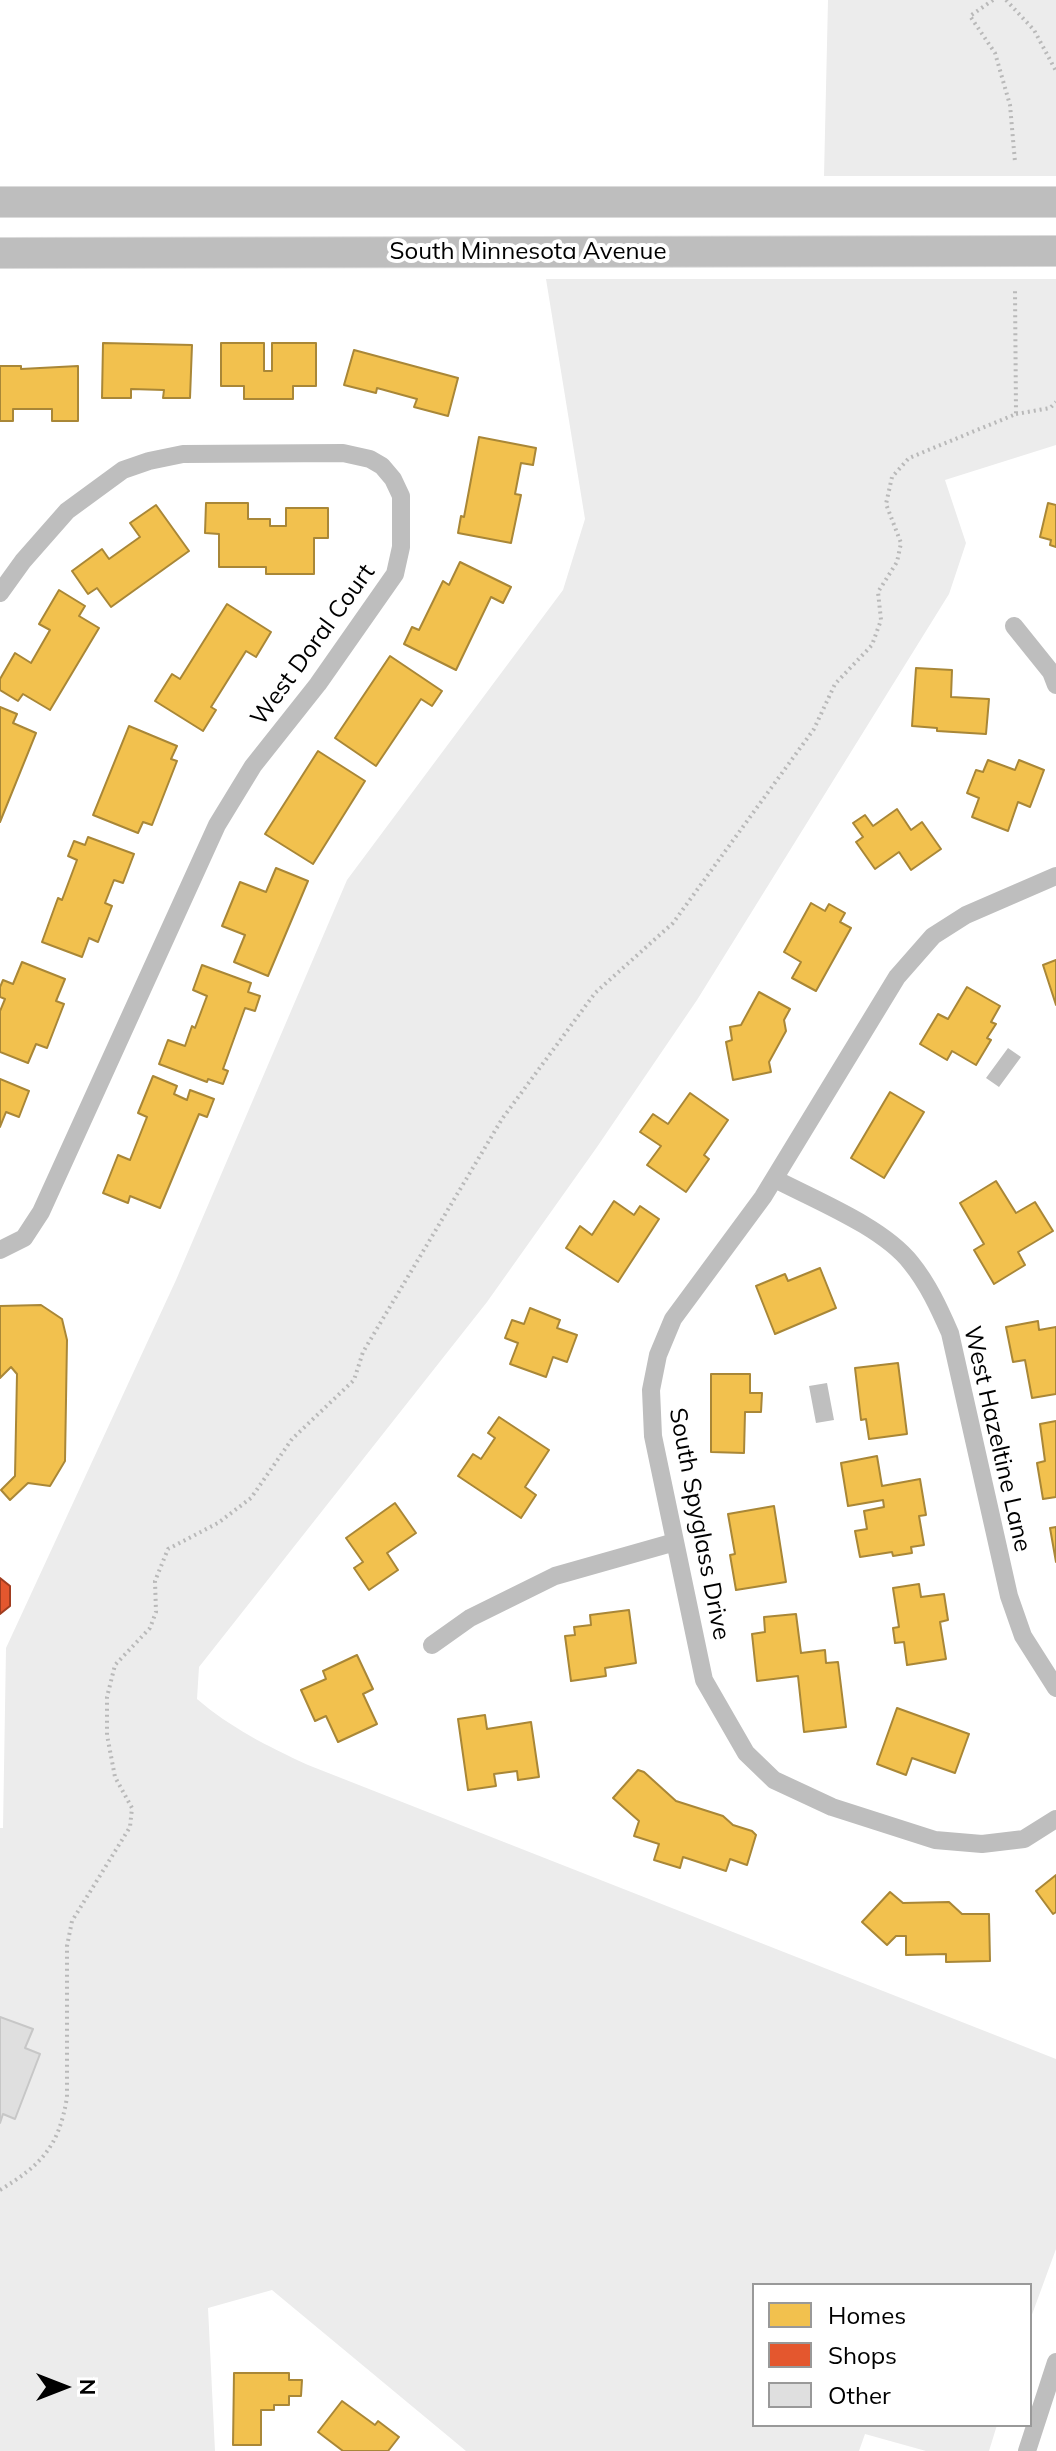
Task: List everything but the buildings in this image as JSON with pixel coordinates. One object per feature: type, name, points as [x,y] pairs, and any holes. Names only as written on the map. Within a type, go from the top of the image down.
[{"type":"main road","name":"South Minnesota Avenue","points":[[0,202],[1056,202]]},
{"type":"main road","name":"South Minnesota Avenue","points":[[0,253],[1056,251]]},
{"type":"street","name":"West Doral Court","points":[[0,593],[23,561],[67,511],[123,470],[149,461],[183,454],[343,453],[370,459],[382,466],[401,496],[401,547],[395,574],[318,684],[253,766],[217,825],[41,1212],[24,1238],[0,1250]]},
{"type":"street","points":[[1014,626],[1051,672],[1056,685]]},
{"type":"street","name":"South Spyglass Drive","points":[[1056,876],[966,915],[933,936],[897,977],[775,1179],[673,1319],[658,1355],[651,1390],[653,1436],[704,1680],[746,1753],[774,1780],[832,1807],[935,1840],[982,1844],[1024,1839],[1056,1819]]},
{"type":"street","name":"West Hazeltine Lane","points":[[775,1179],[870,1228],[909,1260],[935,1297],[950,1333],[1009,1596],[1023,1636],[1056,1688]]},
{"type":"street","points":[[432,1645],[470,1618],[555,1576],[675,1542]]},
{"type":"street","points":[[1027,2451],[1056,2362]]},
{"type":"path","points":[[993,0],[970,16],[995,53],[1010,105],[1015,162]]},
{"type":"path","points":[[1006,0],[1034,30],[1056,71]]},
{"type":"path","points":[[1015,290],[1016,414]]},
{"type":"path","points":[[0,2190],[47,2156],[64,2117],[67,2097],[67,1946],[72,1921],[130,1827],[132,1808],[115,1777],[107,1735],[107,1697],[115,1665],[150,1628],[156,1612],[155,1581],[168,1549],[218,1523],[251,1498],[292,1439],[354,1380],[363,1352],[502,1119],[595,993],[673,923],[814,729],[835,684],[872,645],[881,620],[878,592],[897,562],[901,543],[886,504],[892,477],[909,458],[1016,414],[1050,408],[1056,402]]},
{"type":"shaded area","points":[[828,0],[1056,0],[1056,176],[824,176]]},
{"type":"shaded area","points":[[546,279],[1056,279],[1056,445],[945,480],[966,543],[949,594],[697,1000],[597,1147],[487,1302],[199,1667],[197,1699],[250,1736],[308,1765],[1056,2059],[1056,2249],[1032,2315],[1032,2283],[752,2283],[752,2427],[996,2427],[989,2451],[926,2451],[865,2434],[859,2451],[466,2451],[272,2290],[208,2308],[215,2451],[0,2451],[0,1828],[3,1828],[6,1648],[176,1280],[347,880],[563,590],[585,519]]},
{"type":"shaded area","points":[[1008,1048],[1021,1057],[999,1087],[986,1078]]},
{"type":"shaded area","points":[[827,1383],[834,1420],[816,1423],[809,1386]]}]
